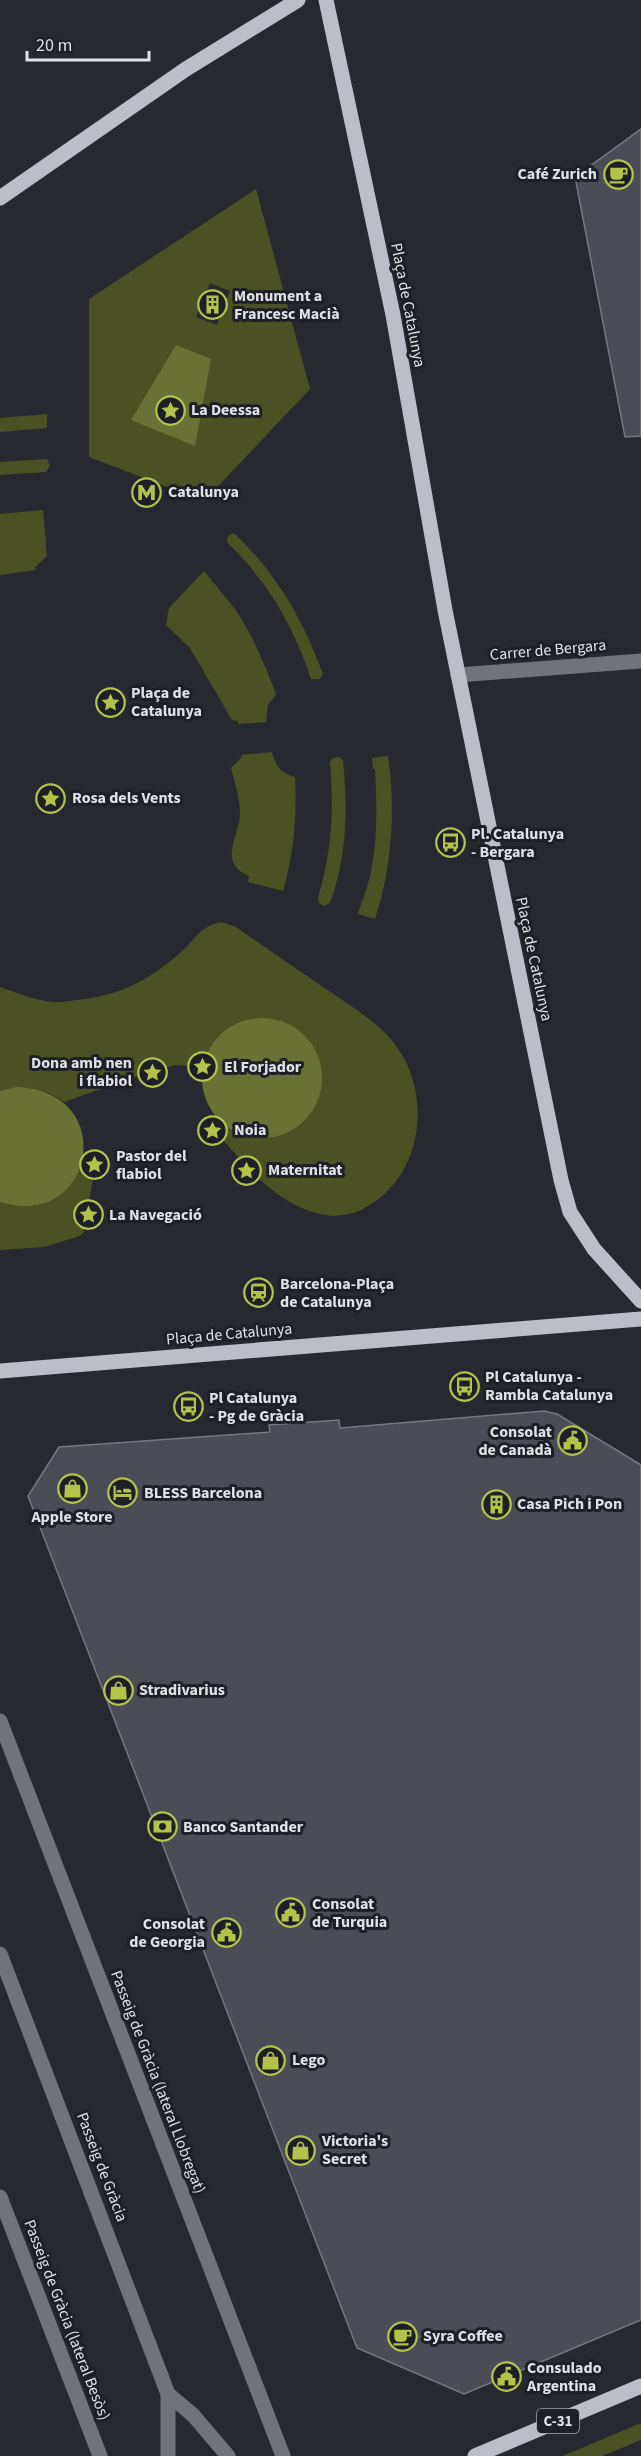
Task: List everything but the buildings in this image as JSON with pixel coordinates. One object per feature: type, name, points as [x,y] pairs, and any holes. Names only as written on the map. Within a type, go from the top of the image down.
[{"type":"main road","points":[[0,198],[186,69],[298,0]]},
{"type":"main road","name":"Plaça de Catalunya","points":[[326,0],[393,315],[458,675],[501,891],[570,1212],[594,1249],[641,1301]]},
{"type":"main road","name":"Plaça de Catalunya","points":[[0,1371],[641,1319]]},
{"type":"main road","name":"C-31","points":[[475,2456],[641,2386]]},
{"type":"street","name":"Carrer de Bergara","points":[[458,675],[641,661]]},
{"type":"street","name":"Passeig de Gràcia (lateral Llobregat)","points":[[0,1721],[283,2456]]},
{"type":"street","name":"Passeig de Gràcia","points":[[0,1954],[168,2394],[168,2456]]},
{"type":"street","name":"Passeig de Gràcia (lateral Besòs)","points":[[0,2197],[100,2456]]},
{"type":"street","name":"Passeig de Gràcia","points":[[168,2394],[193,2415],[228,2456]]},
{"type":"shaded area","points":[[256,189],[310,389],[204,501],[89,457],[89,299]],"holes":[[[210,283],[230,291],[217,325],[196,317]]]},
{"type":"shaded area","points":[[176,345],[211,359],[195,446],[131,420]]},
{"type":"shaded area","points":[[47,414],[47,428],[0,432],[0,418]]},
{"type":"shaded area","points":[[47,459],[50,466],[46,472],[0,475],[0,462]]},
{"type":"shaded area","points":[[43,510],[47,556],[35,567],[36,570],[0,575],[0,514]]},
{"type":"shaded area","points":[[234,533],[263,564],[287,598],[307,634],[323,674],[320,679],[311,679],[278,605],[255,572],[227,542],[228,536]]},
{"type":"shaded area","points":[[204,571],[237,612],[268,673],[276,694],[268,705],[266,722],[238,724],[238,721],[232,720],[190,648],[166,625],[169,608]]},
{"type":"shaded area","points":[[272,752],[279,768],[295,777],[294,835],[283,891],[248,882],[249,876],[240,871],[232,857],[240,815],[231,768],[241,758],[241,755]]},
{"type":"shaded area","points":[[388,756],[392,797],[391,838],[381,900],[375,919],[358,914],[369,880],[375,839],[376,783],[372,758]]},
{"type":"shaded area","points":[[339,757],[343,760],[345,778],[345,833],[336,886],[330,903],[324,906],[319,903],[318,898],[331,831],[330,762],[333,758]]},
{"type":"shaded area","points":[[221,922],[236,927],[366,1016],[392,1040],[409,1070],[416,1091],[418,1113],[416,1135],[410,1156],[400,1176],[386,1193],[363,1209],[351,1214],[332,1216],[304,1209],[274,1192],[249,1169],[215,1131],[223,1124],[251,1137],[209,1049],[203,1067],[175,1065],[64,1102],[57,1097],[34,1089],[17,1088],[0,1091],[0,987],[33,998],[56,1002],[106,995],[143,980],[179,954],[207,927]]},
{"type":"shaded area","points":[[262,1018],[285,1023],[304,1036],[317,1055],[322,1078],[317,1101],[304,1120],[285,1133],[262,1138],[239,1133],[220,1120],[207,1101],[202,1078],[207,1055],[220,1036],[239,1023]]},
{"type":"shaded area","points":[[16,1087],[49,1094],[71,1110],[82,1133],[83,1157],[74,1180],[57,1197],[32,1206],[0,1202],[0,1091]]},
{"type":"shaded area","points":[[81,1164],[95,1166],[84,1232],[80,1236],[44,1247],[0,1250],[0,1202],[26,1206],[49,1201],[68,1187]]},
{"type":"shaded area","points":[[641,2423],[641,2440],[602,2456],[563,2456]]},
{"type":"place","name":"Café Zurich","points":[[618,174]]},
{"type":"place","name":"Monument a Francesc Macià","points":[[213,305]]},
{"type":"place","name":"La Deessa","points":[[170,410]]},
{"type":"place","name":"Catalunya","points":[[147,492]]},
{"type":"place","name":"Plaça de Catalunya","points":[[110,702]]},
{"type":"place","name":"Rosa dels Vents","points":[[51,798]]},
{"type":"place","name":"Pl. Catalunya - Bergara","points":[[450,843]]},
{"type":"place","name":"El Forjador","points":[[203,1067]]},
{"type":"place","name":"Dona amb nen i flabiol","points":[[153,1072]]},
{"type":"place","name":"Noia","points":[[213,1130]]},
{"type":"place","name":"Pastor del flabiol","points":[[95,1165]]},
{"type":"place","name":"Maternitat","points":[[247,1170]]},
{"type":"place","name":"La Navegació","points":[[88,1215]]},
{"type":"place","name":"Barcelona-Plaça de Catalunya","points":[[259,1293]]},
{"type":"place","name":"Pl Catalunya - Rambla Catalunya","points":[[464,1386]]},
{"type":"place","name":"Pl Catalunya - Pg de Gràcia","points":[[188,1407]]},
{"type":"place","name":"Consolat de Canadà","points":[[573,1441]]},
{"type":"place","name":"Apple Store","points":[[72,1489]]},
{"type":"place","name":"BLESS Barcelona","points":[[123,1493]]},
{"type":"place","name":"Casa Pich i Pon","points":[[496,1504]]},
{"type":"place","name":"Stradivarius","points":[[118,1690]]},
{"type":"place","name":"Banco Santander","points":[[162,1827]]},
{"type":"place","name":"Consolat de Turquia","points":[[291,1913]]},
{"type":"place","name":"Consolat de Georgia","points":[[226,1933]]},
{"type":"place","name":"Lego","points":[[271,2060]]},
{"type":"place","name":"Victoria's Secret","points":[[301,2150]]},
{"type":"place","name":"Syra Coffee","points":[[402,2336]]},
{"type":"place","name":"Consulado Argentina","points":[[506,2377]]}]
